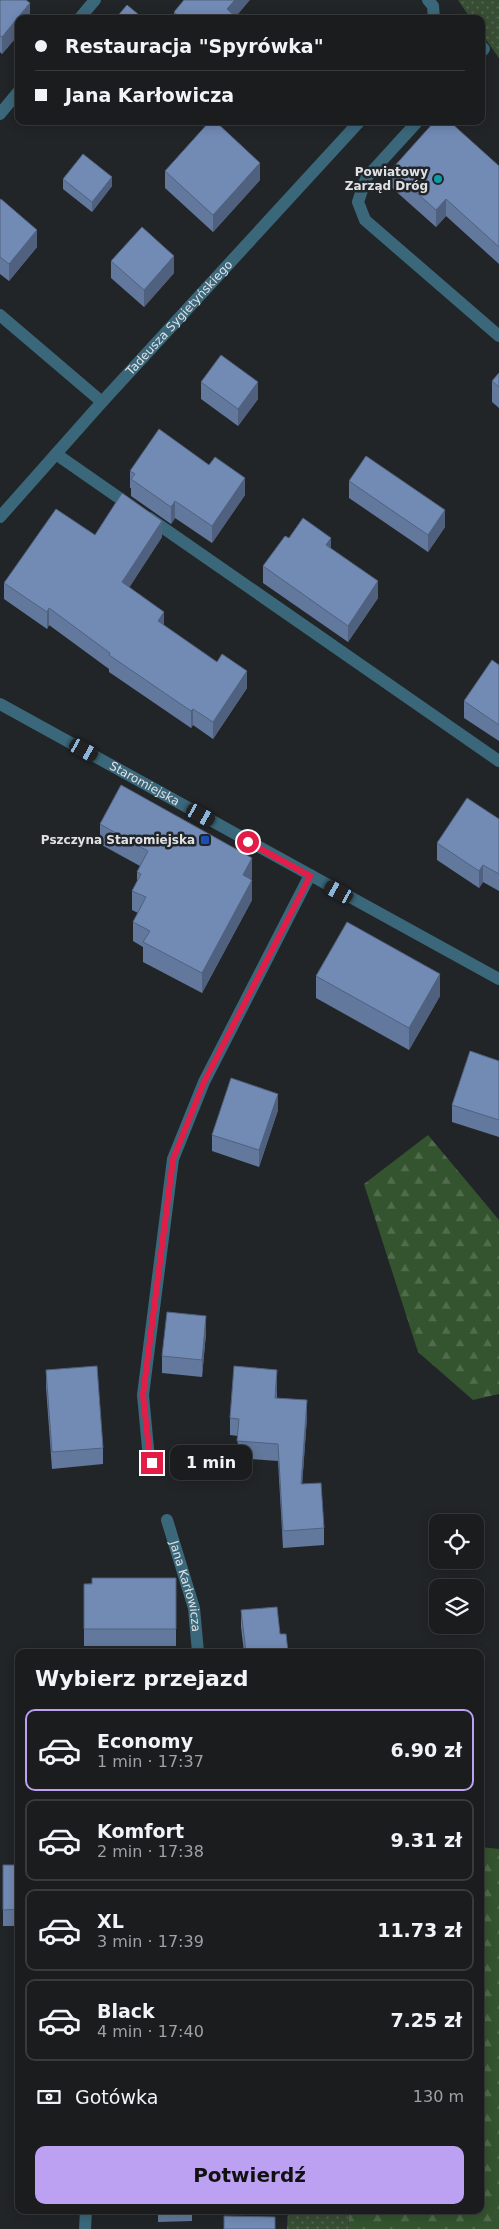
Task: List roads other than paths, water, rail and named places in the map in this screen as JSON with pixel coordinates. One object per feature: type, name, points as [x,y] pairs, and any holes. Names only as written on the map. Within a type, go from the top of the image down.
[{"type":"street","points":[[82,15],[95,0]]},
{"type":"street","points":[[428,0],[433,6],[434,15]]},
{"type":"street","points":[[0,114],[15,96]]},
{"type":"street","name":"Tadeusza Sygietyńskiego","points":[[0,517],[102,402],[356,125]]},
{"type":"street","points":[[414,125],[366,178],[358,202],[365,220],[499,336]]},
{"type":"street","points":[[0,315],[102,402]]},
{"type":"street","points":[[56,454],[499,761]]},
{"type":"street","name":"Staromiejska","points":[[0,704],[499,979]]},
{"type":"street","points":[[152,1463],[143,1395],[173,1159],[204,1082],[310,876]]},
{"type":"street","name":"Jana Karłowicza","points":[[167,1520],[194,1608],[198,1649]]},
{"type":"street","points":[[85,2229],[86,2214]]},
{"type":"place","name":"Powiatowy Zarząd Dróg","points":[[438,179]]},
{"type":"place","name":"Pszczyna Staromiejska","points":[[205,840]]}]
